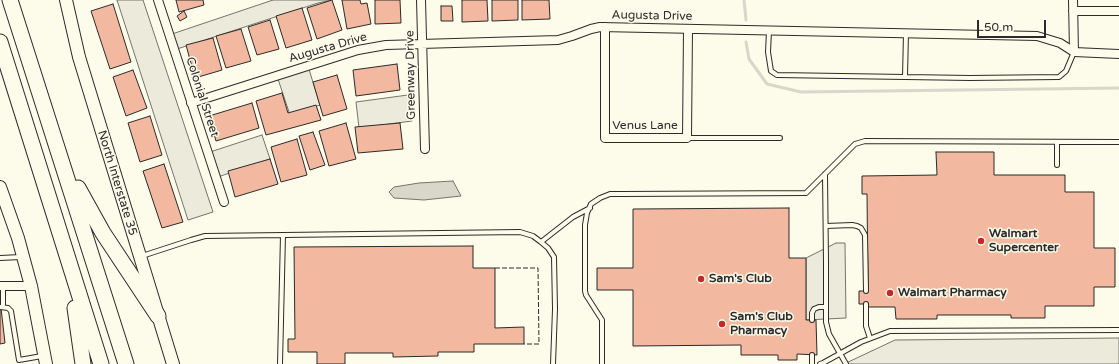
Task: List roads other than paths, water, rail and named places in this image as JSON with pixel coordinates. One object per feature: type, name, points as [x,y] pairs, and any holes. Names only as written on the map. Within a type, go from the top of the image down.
[{"type":"highway","points":[[10,0],[126,364]]},
{"type":"highway","points":[[0,42],[101,364]]},
{"type":"highway","points":[[59,151],[84,200],[158,316]]},
{"type":"highway","points":[[71,271],[83,364]]},
{"type":"main road","name":"North Interstate 35","points":[[66,0],[79,57],[173,364]]},
{"type":"main road","points":[[0,188],[18,238],[32,286],[45,360]]},
{"type":"street","name":"Colonial Street","points":[[158,0],[224,202]]},
{"type":"street","name":"Greenway Drive","points":[[421,0],[425,149]]},
{"type":"street","points":[[1073,0],[1074,52]]},
{"type":"street","points":[[1074,12],[1119,11]]},
{"type":"street","name":"Augusta Drive","points":[[191,103],[358,50],[386,45],[558,40],[600,27],[1037,36],[1060,43],[1074,52],[1119,54]]},
{"type":"street","name":"Venus Lane","points":[[605,27],[605,138],[687,138],[688,29]]},
{"type":"street","points":[[2,286],[32,286]]},
{"type":"lane","points":[[769,30],[768,52],[771,71],[777,75],[970,78],[1059,77],[1066,71],[1074,52]]},
{"type":"lane","points":[[905,77],[906,33]]},
{"type":"lane","points":[[687,138],[780,138]]},
{"type":"lane","points":[[602,364],[602,320],[585,291],[585,225],[587,213],[592,204],[600,198],[610,194],[806,193],[855,144],[865,141],[1119,142]]},
{"type":"lane","points":[[1057,142],[1057,165]]},
{"type":"lane","points":[[825,174],[826,322],[830,334],[846,364]]},
{"type":"lane","points":[[541,242],[573,217],[590,208]]},
{"type":"lane","points":[[826,226],[852,225],[862,228],[865,236],[866,291]]},
{"type":"lane","points":[[140,257],[205,236],[520,232],[533,236],[548,248],[554,257],[555,309],[553,364]]},
{"type":"lane","points":[[280,364],[283,235]]},
{"type":"lane","points":[[0,258],[24,257]]},
{"type":"lane","points":[[2,286],[2,307],[8,308],[11,311],[20,362],[45,360]]},
{"type":"lane","points":[[866,304],[866,326],[870,338]]},
{"type":"lane","points":[[812,320],[812,313],[814,309],[826,307]]},
{"type":"lane","points":[[820,364],[870,338],[890,331],[1119,330]]},
{"type":"lane","points":[[812,355],[812,364]]},
{"type":"waterway","points":[[744,0],[746,20]]},
{"type":"waterway","points":[[746,42],[749,59],[767,84],[801,92],[1119,88]]},
{"type":"place","name":"Walmart Supercenter","points":[[981,241]]},
{"type":"place","name":"Sam's Club","points":[[701,279]]},
{"type":"place","name":"Walmart Pharmacy","points":[[890,293]]},
{"type":"place","name":"Sam's Club Pharmacy","points":[[722,324]]}]
